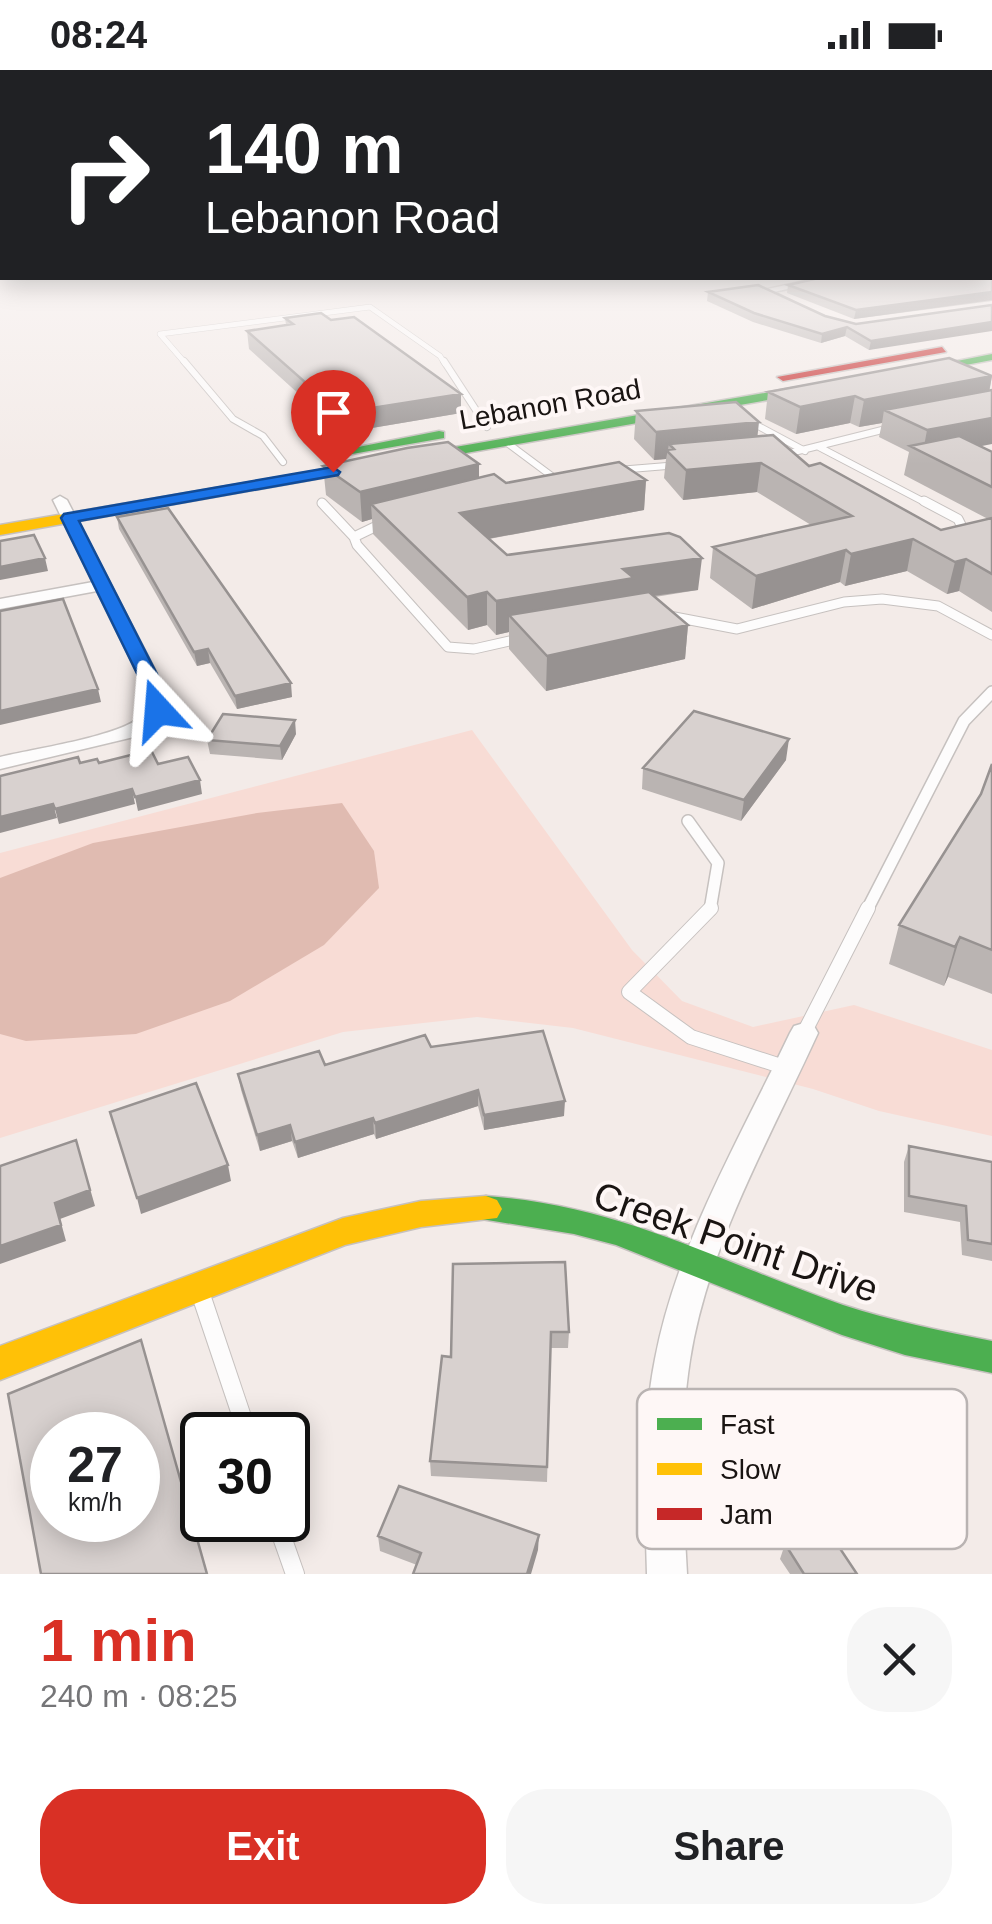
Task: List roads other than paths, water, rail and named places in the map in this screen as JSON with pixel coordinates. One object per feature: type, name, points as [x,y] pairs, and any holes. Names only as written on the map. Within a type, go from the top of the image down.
[{"type":"main road","name":"Lebanon Road","points":[[0,510],[65,509],[992,342]]},
{"type":"main road","points":[[911,356],[948,371]]},
{"type":"main road","name":"Lebanon Road","points":[[0,530],[65,509],[283,462],[948,371],[992,357]]},
{"type":"main road","name":"Creek Point Drive","points":[[0,1363],[342,1232],[387,1219],[471,1209],[592,1224],[698,1260],[829,1315],[992,1356]]},
{"type":"street","points":[[0,763],[110,738],[147,723],[158,710],[159,698],[65,509]]},
{"type":"street","points":[[0,604],[103,584]]},
{"type":"street","points":[[670,1389],[672,1360],[698,1260],[804,1033]]},
{"type":"street","points":[[666,1549],[667,1574]]},
{"type":"lane","points":[[244,323],[160,334],[234,418],[263,436],[283,462]]},
{"type":"lane","points":[[393,323],[441,356],[496,434],[557,480]]},
{"type":"lane","points":[[747,419],[805,451]]},
{"type":"lane","points":[[795,466],[778,456],[912,423]]},
{"type":"lane","points":[[820,447],[963,524],[963,529],[940,536]]},
{"type":"lane","points":[[607,471],[690,464]]},
{"type":"lane","points":[[538,484],[574,476]]},
{"type":"lane","points":[[322,503],[448,646],[474,649],[531,637]]},
{"type":"lane","points":[[354,537],[372,525],[390,521]]},
{"type":"lane","points":[[660,614],[737,629],[844,602],[882,599],[938,606],[992,635]]},
{"type":"lane","points":[[804,1033],[964,721],[992,692]]},
{"type":"lane","points":[[688,821],[718,862],[710,912],[629,992],[691,1037],[787,1068]]},
{"type":"lane","points":[[198,1287],[240,1412]]},
{"type":"lane","points":[[284,1542],[295,1574]]}]
